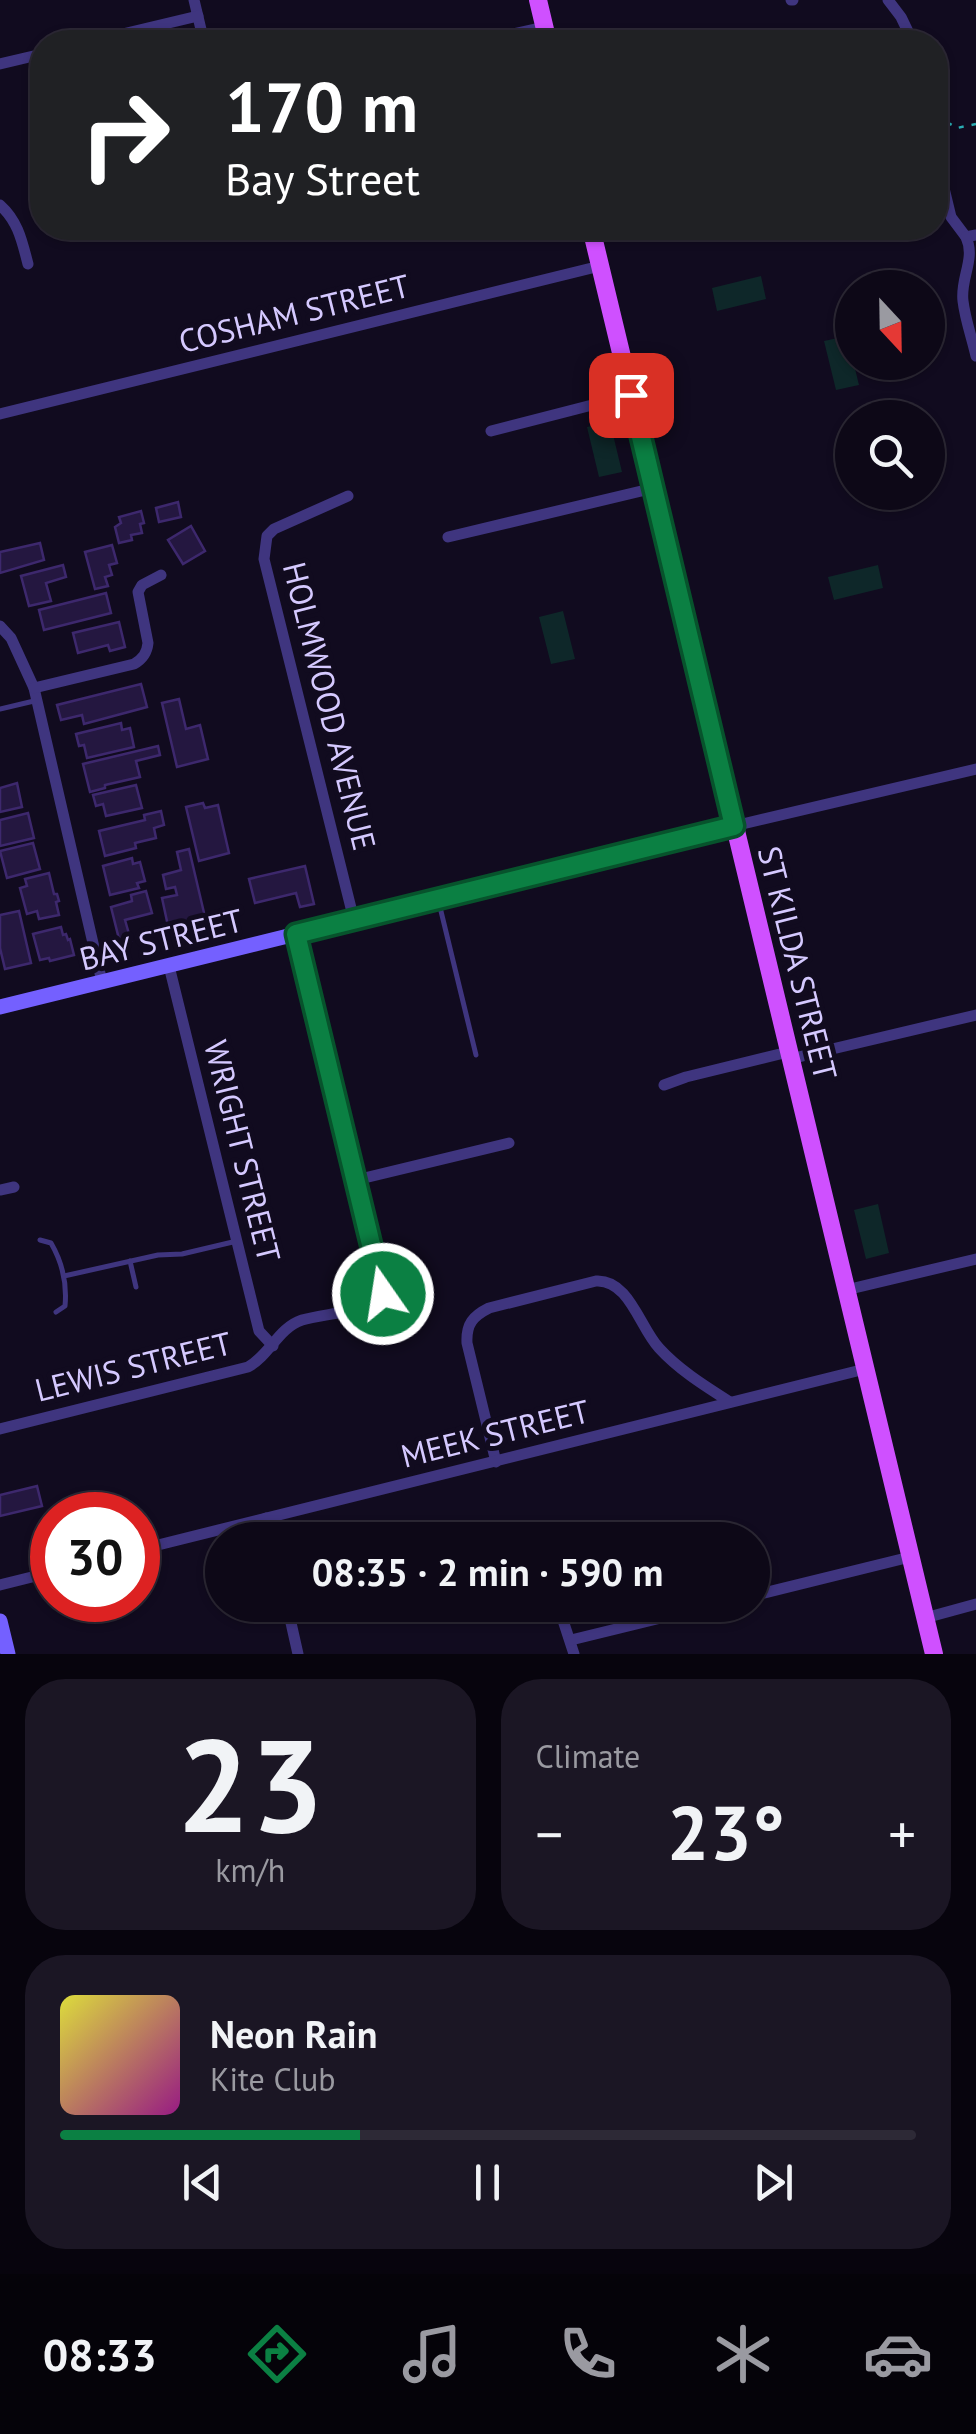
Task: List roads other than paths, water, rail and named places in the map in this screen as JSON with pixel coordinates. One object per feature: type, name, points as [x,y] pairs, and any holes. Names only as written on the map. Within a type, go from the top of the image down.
[{"type":"main road","points":[[538,0],[545,30]]},
{"type":"main road","name":"ST KILDA STREET","points":[[595,240],[934,1654]]},
{"type":"street","points":[[194,0],[201,30]]},
{"type":"street","points":[[888,0],[907,30]]},
{"type":"street","points":[[139,30],[198,16]]},
{"type":"street","points":[[0,64],[30,57]]},
{"type":"street","points":[[0,205],[19,229],[28,264]]},
{"type":"street","points":[[948,205],[951,217],[971,236],[962,299],[976,356]]},
{"type":"street","name":"COSHAM STREET","points":[[0,414],[600,266]]},
{"type":"street","points":[[491,431],[631,395]]},
{"type":"street","points":[[448,537],[654,488]]},
{"type":"street","name":"HOLMWOOD AVENUE","points":[[348,496],[274,529],[267,536],[264,559],[354,920]]},
{"type":"street","points":[[35,694],[142,660],[148,642],[138,592],[142,584],[161,575]]},
{"type":"street","points":[[0,626],[10,638],[35,694],[102,982]]},
{"type":"street","name":"BAY STREET","points":[[0,1007],[976,769]]},
{"type":"street","points":[[296,934],[356,1180],[508,1142]]},
{"type":"street","name":"WRIGHT STREET","points":[[169,966],[259,1330],[272,1346]]},
{"type":"street","points":[[664,1086],[686,1077],[976,1015]]},
{"type":"street","name":"LEWIS STREET","points":[[0,1428],[248,1366],[264,1356],[284,1330],[300,1321],[371,1304],[383,1294],[356,1180]]},
{"type":"street","points":[[0,1190],[14,1186]]},
{"type":"street","points":[[846,1290],[976,1260]]},
{"type":"street","points":[[496,1462],[467,1343],[469,1323],[489,1308],[606,1280],[615,1284],[656,1345],[675,1364],[730,1402]]},
{"type":"street","name":"MEEK STREET","points":[[160,1544],[865,1369]]},
{"type":"street","points":[[266,1518],[267,1522]]},
{"type":"street","points":[[770,1592],[910,1557]]},
{"type":"street","points":[[0,1585],[30,1578]]},
{"type":"street","points":[[925,1618],[976,1604]]},
{"type":"street","points":[[0,1621],[8,1654]]},
{"type":"street","points":[[291,1622],[298,1654]]},
{"type":"street","points":[[564,1622],[574,1654]]},
{"type":"street","points":[[571,1640],[645,1622]]},
{"type":"lane","points":[[0,709],[35,694]]},
{"type":"lane","points":[[438,899],[476,1055]]},
{"type":"lane","points":[[40,1240],[51,1243],[64,1276],[65,1306],[56,1312]]},
{"type":"lane","points":[[64,1276],[237,1241]]},
{"type":"lane","points":[[130,1262],[136,1287]]}]
